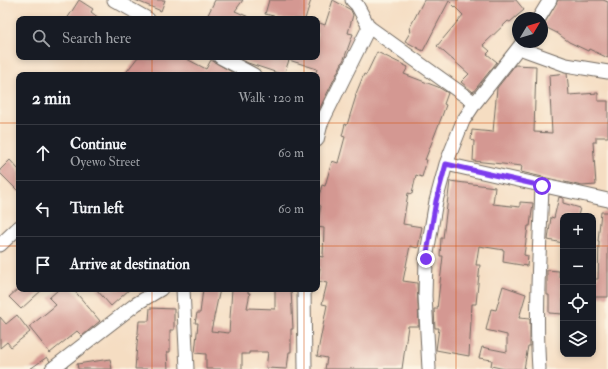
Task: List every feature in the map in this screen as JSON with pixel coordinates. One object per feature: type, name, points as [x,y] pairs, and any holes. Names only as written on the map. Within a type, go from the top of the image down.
[{"type":"street","points":[[114,0],[143,16]]},
{"type":"street","points":[[352,0],[357,5],[369,27],[475,103]]},
{"type":"street","points":[[542,12],[548,1]]},
{"type":"street","points":[[320,128],[369,27]]},
{"type":"street","points":[[429,369],[425,296],[426,259],[434,208],[446,164],[458,131],[475,103],[519,48]]},
{"type":"street","points":[[528,48],[566,65],[608,72]]},
{"type":"street","points":[[226,60],[248,72]]},
{"type":"street","points":[[446,164],[608,200]]},
{"type":"street","points":[[540,369],[537,289],[540,262],[542,186]]},
{"type":"street","points":[[0,245],[16,230]]},
{"type":"street","points":[[52,369],[136,304],[156,292]]},
{"type":"street","points":[[183,292],[187,369]]},
{"type":"street","points":[[304,292],[305,369]]},
{"type":"building","points":[[79,0],[93,9],[91,12],[96,16],[69,16]]},
{"type":"building","points":[[135,0],[165,0],[161,11]]},
{"type":"building","points":[[215,0],[243,0],[235,11],[246,16],[207,16]]},
{"type":"building","points":[[269,0],[311,0],[306,16],[274,16],[265,14]]},
{"type":"building","points":[[333,0],[351,10],[353,15],[348,33],[353,34],[344,59],[320,108],[320,72],[316,72],[317,69],[289,60],[320,60],[320,23],[325,25]]},
{"type":"building","points":[[424,0],[516,0],[524,10],[522,12],[512,12],[512,20],[510,22],[508,21],[483,45],[490,51],[487,54],[497,62],[473,92],[461,82],[469,74],[437,46],[463,15],[449,1],[423,51],[405,41],[411,31],[409,29]]},
{"type":"building","points":[[558,0],[603,0],[608,2],[608,58],[569,42],[548,28],[548,17]]},
{"type":"building","points":[[377,52],[408,67],[404,74],[438,87],[448,93],[444,104],[446,105],[425,160],[427,160],[422,177],[416,175],[412,194],[408,193],[403,224],[422,227],[418,248],[410,246],[403,281],[417,283],[419,326],[408,326],[402,369],[325,369],[327,358],[317,356],[327,305],[322,304],[327,283],[320,282],[320,256],[323,257],[324,228],[320,227],[320,193],[322,185],[325,186],[332,161],[338,163],[345,137],[342,136],[345,124],[347,125],[355,96],[364,74],[366,75]]},
{"type":"building","points":[[136,60],[189,60],[206,69],[211,60],[232,72],[126,72]]},
{"type":"building","points":[[242,60],[289,60],[285,72],[275,72]]},
{"type":"building","points":[[515,65],[536,66],[534,132],[552,133],[549,75],[567,73],[569,95],[598,93],[598,101],[608,101],[608,137],[596,137],[596,142],[593,142],[596,185],[582,186],[521,172],[522,166],[473,161],[474,141],[471,140],[472,130],[493,132],[497,88]]},
{"type":"building","points":[[10,160],[16,167],[16,189],[0,173],[0,170]]},
{"type":"building","points":[[450,181],[495,187],[493,204],[520,207],[520,202],[533,203],[524,255],[528,256],[527,266],[503,262],[504,250],[479,246],[476,265],[480,265],[476,304],[472,304],[469,356],[436,350],[439,328],[435,328],[434,309],[437,309],[443,256],[440,256],[441,238],[443,238]]},
{"type":"building","points":[[559,197],[563,198],[563,203],[580,208],[579,213],[560,213],[560,242],[548,240],[551,217],[554,218]]},
{"type":"building","points":[[601,212],[608,212],[608,297],[596,297],[596,279],[598,279],[598,241]]},
{"type":"building","points":[[547,270],[559,271],[560,314],[549,313],[549,295],[547,295]]},
{"type":"building","points":[[503,286],[526,294],[519,318],[530,319],[530,346],[528,346],[524,369],[505,369],[491,366],[492,360],[479,358],[482,347],[507,352],[507,335],[486,330],[491,309],[496,310]]},
{"type":"building","points":[[16,291],[16,292],[40,292],[21,309],[9,297]]},
{"type":"building","points":[[56,292],[76,292],[100,321],[82,336],[77,331],[50,353],[29,327],[56,305],[49,298]]},
{"type":"building","points":[[99,292],[127,292],[111,306]]},
{"type":"building","points":[[203,292],[219,292],[211,331],[229,333],[232,292],[250,293],[247,308],[275,309],[275,292],[291,292],[293,329],[291,329],[291,352],[289,352],[287,369],[266,368],[268,352],[249,352],[249,354],[242,354],[242,369],[206,369],[206,354],[195,353],[198,323],[195,323],[197,313],[200,313]]},
{"type":"building","points":[[150,308],[174,309],[174,330],[170,330],[170,352],[167,352],[168,369],[135,369],[139,321],[149,321]]},
{"type":"building","points":[[17,315],[30,332],[11,347],[7,342],[0,348],[0,317],[6,324]]},
{"type":"building","points":[[47,357],[50,361],[44,369],[30,369]]},
{"type":"building","points":[[110,359],[112,369],[78,369],[77,364]]},
{"type":"route","points":[[426,259],[436,201],[446,164],[542,186]]}]
